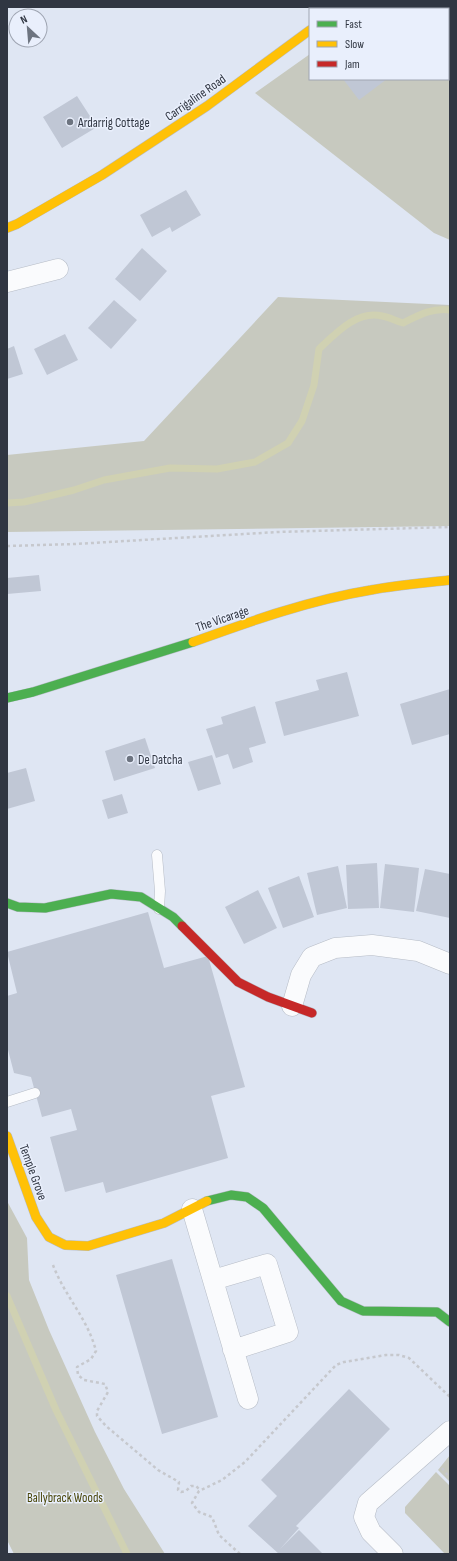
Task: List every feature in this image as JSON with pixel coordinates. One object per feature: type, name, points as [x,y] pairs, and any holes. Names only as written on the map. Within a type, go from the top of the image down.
[{"type":"street","name":"Carrigaline Road","points":[[7,228],[17,224],[115,166],[207,106],[309,31]]},
{"type":"street","points":[[7,282],[58,269]]},
{"type":"street","name":"The Vicarage","points":[[7,698],[79,678],[180,646],[254,620],[310,604],[370,590],[450,580]]},
{"type":"street","points":[[7,903],[18,907],[45,908],[111,894],[141,897],[172,917],[238,982],[268,997],[312,1013]]},
{"type":"street","points":[[292,1006],[301,975],[312,957],[335,948],[372,945],[418,951],[450,964]]},
{"type":"street","name":"Temple Grove","points":[[7,1136],[36,1217],[49,1237],[65,1245],[88,1246],[164,1223],[211,1199],[231,1195],[247,1198],[263,1208],[341,1301],[363,1311],[437,1312],[450,1322]]},
{"type":"street","points":[[192,1209],[248,1399]]},
{"type":"street","points":[[212,1280],[267,1264],[288,1332],[233,1350]]},
{"type":"street","points":[[393,1554],[371,1532],[364,1517],[368,1503],[450,1431]]},
{"type":"lane","points":[[157,855],[160,891],[159,909]]},
{"type":"lane","points":[[7,1102],[35,1093]]},
{"type":"path","points":[[7,546],[75,544],[278,532],[450,528]]},
{"type":"path","points":[[54,1257],[53,1265],[64,1289],[92,1336],[96,1350],[91,1359],[77,1367],[78,1375],[84,1380],[105,1384],[108,1392],[97,1411],[97,1416],[106,1426],[158,1470],[179,1482],[178,1490],[181,1492],[186,1491],[191,1486],[196,1486],[200,1491]]},
{"type":"path","points":[[240,1554],[219,1535],[212,1517],[199,1512],[192,1503],[200,1491],[222,1480],[245,1462],[336,1365],[344,1362],[386,1355],[399,1355],[409,1358],[450,1397]]},
{"type":"path","points":[[438,1462],[450,1478]]},
{"type":"green space","points":[[450,7],[450,240],[434,233],[255,93],[309,55],[309,80],[449,80],[449,8],[374,8]]},
{"type":"green space","points":[[278,297],[450,305],[450,526],[7,532],[7,455],[144,441]]},
{"type":"green space","name":"Ballybrack Woods","points":[[7,1201],[27,1238],[29,1280],[49,1330],[95,1432],[124,1489],[165,1554],[14,1554],[7,1540]]},
{"type":"green space","points":[[450,1455],[450,1482],[438,1470]]},
{"type":"green space","points":[[436,1472],[450,1486],[450,1554],[445,1554],[405,1513],[405,1507]]},
{"type":"building","points":[[344,80],[386,80],[359,100]]},
{"type":"building","name":"Ardarrig Cottage","points":[[77,96],[97,127],[62,148],[43,117]]},
{"type":"building","points":[[186,190],[201,215],[172,232],[170,227],[152,237],[140,215]]},
{"type":"building","points":[[142,248],[167,271],[140,301],[115,279]]},
{"type":"building","points":[[114,300],[137,320],[111,349],[88,328]]},
{"type":"building","points":[[65,334],[78,360],[47,375],[34,349]]},
{"type":"building","points":[[14,346],[23,374],[7,379],[7,349]]},
{"type":"building","points":[[39,575],[41,591],[7,594],[7,578]]},
{"type":"building","points":[[347,672],[359,716],[284,736],[275,702],[319,690],[316,680]]},
{"type":"building","points":[[450,689],[450,734],[412,745],[400,704]]},
{"type":"building","points":[[255,706],[266,743],[249,748],[253,762],[233,769],[228,754],[216,758],[206,729],[223,724],[221,717]]},
{"type":"building","name":"De Datcha","points":[[145,738],[155,768],[114,781],[105,751]]},
{"type":"building","points":[[212,755],[221,784],[198,791],[188,762]]},
{"type":"building","points":[[26,768],[35,801],[7,809],[7,773]]},
{"type":"building","points":[[122,794],[128,813],[108,819],[102,800]]},
{"type":"building","points":[[377,863],[379,908],[348,909],[346,865]]},
{"type":"building","points":[[385,864],[419,868],[414,912],[380,908]]},
{"type":"building","points":[[338,866],[347,908],[317,915],[307,873]]},
{"type":"building","points":[[425,869],[450,874],[450,918],[416,911]]},
{"type":"building","points":[[299,876],[314,917],[283,928],[268,888]]},
{"type":"building","points":[[258,890],[277,928],[244,944],[225,907]]},
{"type":"building","points":[[148,912],[164,968],[208,956],[245,1087],[211,1096],[228,1158],[106,1193],[103,1182],[65,1192],[50,1137],[77,1130],[71,1109],[42,1117],[31,1077],[14,1073],[7,1046],[7,996],[17,993],[7,952]]},
{"type":"building","points":[[172,1259],[218,1417],[162,1434],[116,1275]]},
{"type":"building","points":[[349,1389],[390,1429],[296,1526],[299,1528],[280,1549],[299,1530],[323,1554],[279,1554],[248,1526],[277,1496],[261,1480]]},
{"type":"waterway","points":[[7,503],[24,502],[74,490],[104,480],[170,468],[217,469],[255,462],[288,443],[302,421],[314,385],[319,349],[340,330],[364,316],[382,316],[403,323],[431,311],[444,309],[450,310]]},
{"type":"waterway","points":[[7,1296],[56,1410],[127,1554]]},
{"type":"traffic: fast","points":[[7,698],[33,692],[193,642]]},
{"type":"traffic: fast","points":[[7,903],[18,907],[45,908],[111,894],[141,897],[173,917],[182,926]]},
{"type":"traffic: fast","points":[[207,1201],[231,1195],[247,1197],[263,1208],[341,1301],[363,1311],[437,1312],[450,1322]]},
{"type":"traffic: slow","points":[[7,228],[17,224],[102,175],[207,106],[309,31]]},
{"type":"traffic: slow","points":[[193,642],[259,619],[326,599],[381,588],[450,580]]},
{"type":"traffic: slow","points":[[7,1136],[36,1217],[49,1237],[65,1245],[88,1246],[164,1223],[207,1201]]},
{"type":"traffic: jam","points":[[182,926],[238,982],[268,997],[312,1013]]},
{"type":"place","name":"Ardarrig Cottage","points":[[70,122]]},
{"type":"place","name":"De Datcha","points":[[130,759]]}]
